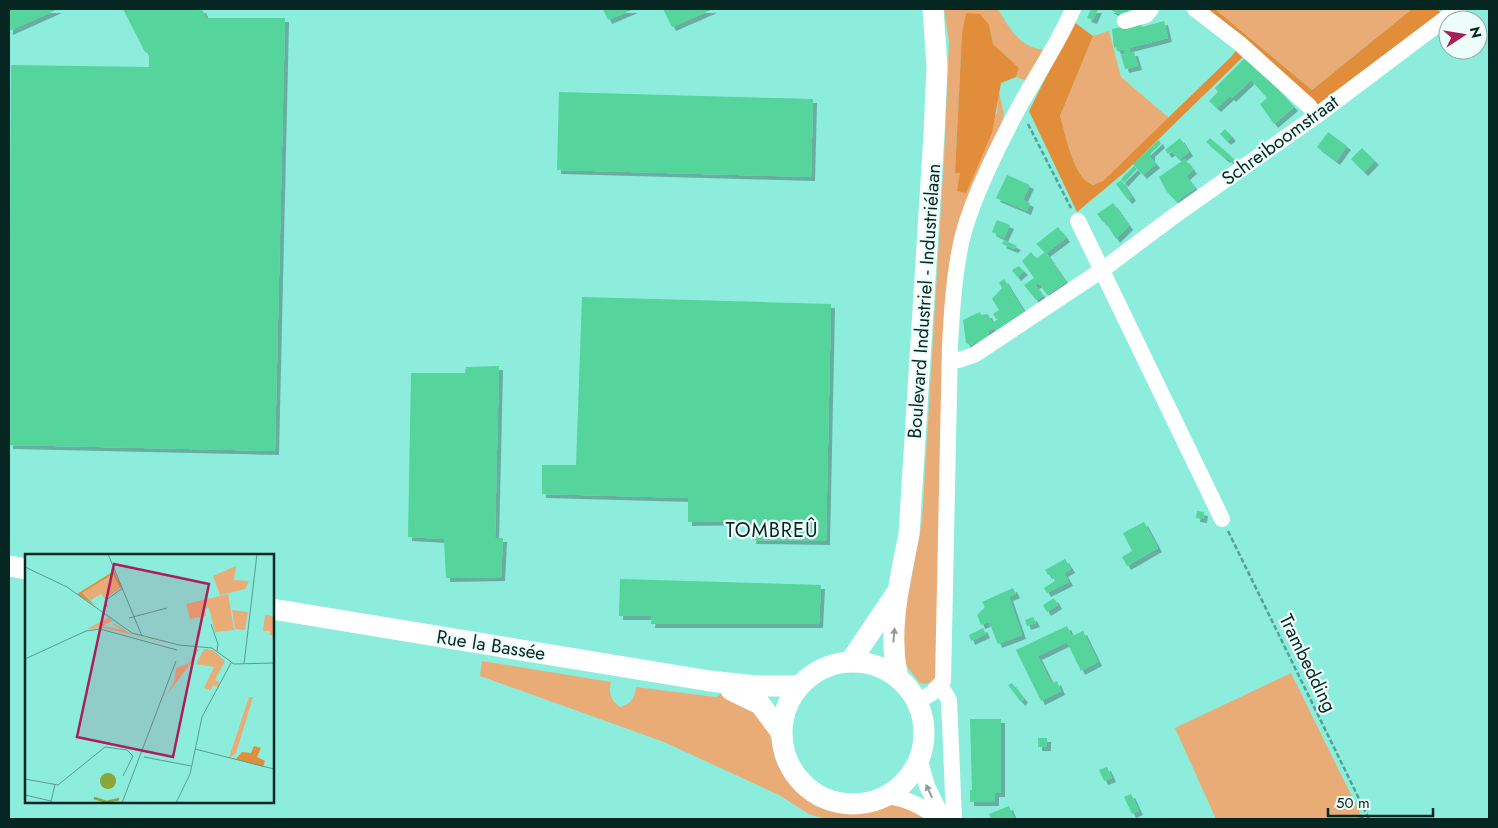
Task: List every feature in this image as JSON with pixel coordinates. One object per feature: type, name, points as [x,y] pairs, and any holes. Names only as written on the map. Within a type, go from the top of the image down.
[{"type":"main road","name":"Boulevard Industriel - Industriélaan","points":[[898,678],[893,643],[898,591],[909,534],[934,134],[937,67],[933,9]]},
{"type":"main road","points":[[9,566],[25,569]]},
{"type":"main road","name":"Boulevard Industriel - Industriélaan","points":[[850,662],[898,591]]},
{"type":"main road","name":"Rue la Bassée","points":[[274,609],[710,681],[756,686],[799,686]]},
{"type":"main road","points":[[850,662],[870,664],[884,668],[898,678],[917,702],[924,727],[924,745],[920,761],[907,781],[888,796],[870,803],[852,805],[832,802],[815,794],[805,786],[790,767],[784,751],[782,732],[788,705],[799,686],[820,670],[850,662]]},
{"type":"main road","name":"Rue la Bassée","points":[[710,681],[760,704],[782,732]]},
{"type":"street","points":[[917,702],[932,694],[943,681],[952,301],[962,238],[968,218],[1019,107],[1045,66],[1073,9]]},
{"type":"street","points":[[1125,21],[1146,15],[1151,9]]},
{"type":"street","points":[[1196,9],[1239,43],[1309,106],[1316,116]]},
{"type":"street","name":"Schreiboomstraat","points":[[950,360],[959,360],[974,354],[1102,270],[1174,216],[1316,116],[1458,9]]},
{"type":"street","points":[[1078,221],[1222,519]]},
{"type":"street","points":[[940,685],[949,700],[954,819]]},
{"type":"street","points":[[920,761],[927,786],[943,819]]},
{"type":"street","points":[[888,796],[910,801],[925,808],[938,819]]},
{"type":"path","points":[[1019,107],[1078,221]]},
{"type":"path","name":"Trambedding","points":[[1222,519],[1368,819]]},
{"type":"path","points":[[1359,819],[1367,816]]},
{"type":"shaded area","points":[[944,9],[998,9],[1012,32],[1024,43],[1031,47],[1049,50],[1034,78],[1024,80],[1016,77],[1019,68],[993,44],[989,25],[962,34],[955,173],[997,113],[999,92],[1004,114],[1001,126],[960,225],[935,680],[927,684],[920,683],[905,664],[901,653],[904,599],[910,586],[922,521],[944,159],[949,42]]},
{"type":"shaded area","points":[[1204,9],[1215,9],[1312,90],[1412,9],[1438,10],[1438,15],[1319,107]]},
{"type":"shaded area","points":[[1215,9],[1412,9],[1312,90]]},
{"type":"shaded area","points":[[966,13],[980,14],[989,25],[993,44],[1019,68],[1016,77],[1001,83],[992,133],[966,193],[957,191],[960,173],[955,173],[962,34]]},
{"type":"shaded area","points":[[1074,22],[1093,36],[1060,116],[1075,165],[1086,181],[1093,185],[1103,181],[1232,56],[1238,47],[1247,53],[1125,172],[1077,212],[1029,111]]},
{"type":"shaded area","points":[[1109,31],[1121,77],[1169,118],[1103,181],[1093,185],[1086,181],[1075,165],[1060,116],[1093,36]]},
{"type":"shaded area","points":[[482,661],[611,682],[611,696],[620,707],[632,700],[636,687],[716,697],[721,694],[747,702],[767,721],[775,759],[780,769],[795,789],[815,806],[851,813],[865,812],[893,803],[902,804],[930,819],[826,819],[809,814],[779,795],[664,742],[480,676]]},
{"type":"shaded area","points":[[1291,673],[1363,819],[1216,819],[1175,728]]},
{"type":"building","points":[[9,9],[58,9],[9,31]]},
{"type":"building","points":[[123,9],[202,9],[206,18],[285,18],[275,451],[9,445],[11,65],[149,67],[149,54],[145,52]]},
{"type":"building","points":[[603,9],[634,9],[608,20]]},
{"type":"building","points":[[663,9],[713,9],[672,27]]},
{"type":"building","points":[[1091,9],[1098,9],[1093,20],[1087,18]]},
{"type":"building","points":[[1109,9],[1130,9],[1125,17]]},
{"type":"building","points":[[1164,21],[1168,38],[1129,48],[1130,52],[1134,52],[1138,66],[1125,69],[1121,55],[1125,54],[1124,49],[1117,51],[1116,47],[1114,48],[1112,29],[1141,23],[1142,27]]},
{"type":"building","points":[[1245,58],[1251,59],[1294,107],[1274,124],[1260,104],[1267,98],[1251,80],[1232,98],[1230,96],[1217,108],[1209,101],[1218,92],[1215,88]]},
{"type":"building","points":[[559,92],[813,99],[811,177],[557,170]]},
{"type":"building","points":[[1225,129],[1232,137],[1227,141],[1220,134]]},
{"type":"building","points":[[1328,132],[1347,146],[1336,161],[1317,147]]},
{"type":"building","points":[[1180,138],[1189,152],[1179,160],[1172,151],[1168,154],[1165,150]]},
{"type":"building","points":[[1210,138],[1230,155],[1234,160],[1233,162],[1226,159],[1206,142]]},
{"type":"building","points":[[1159,140],[1161,144],[1151,153],[1151,158],[1156,164],[1143,175],[1133,164]]},
{"type":"building","points":[[1362,148],[1375,161],[1364,172],[1351,159]]},
{"type":"building","points":[[1185,159],[1193,170],[1186,176],[1195,188],[1177,202],[1167,192],[1159,177]]},
{"type":"building","points":[[1134,166],[1137,169],[1124,183],[1121,179]]},
{"type":"building","points":[[1007,175],[1030,185],[1023,200],[1030,203],[1027,211],[996,198]]},
{"type":"building","points":[[1121,180],[1132,197],[1128,200],[1116,184]]},
{"type":"building","points":[[1113,203],[1129,226],[1116,239],[1105,221],[1103,222],[1097,214]]},
{"type":"building","points":[[997,220],[1010,225],[1004,238],[992,232]]},
{"type":"building","points":[[1058,227],[1066,238],[1046,253],[1066,282],[1047,295],[1039,283],[1035,285],[1043,296],[1036,300],[1024,285],[1034,278],[1022,261],[1031,252],[1036,259],[1045,252],[1036,244]]},
{"type":"building","points":[[1004,240],[1017,246],[1014,249],[1002,244]]},
{"type":"building","points":[[1019,266],[1024,271],[1017,277],[1012,270]]},
{"type":"building","points":[[1004,279],[1025,313],[996,332],[994,328],[988,331],[990,337],[970,345],[966,343],[963,320],[980,312],[981,315],[988,314],[992,323],[1003,316],[996,319],[993,314],[999,310],[992,299],[1002,288],[999,283]]},
{"type":"building","points":[[582,297],[831,304],[826,541],[752,540],[754,521],[688,522],[688,498],[542,494],[542,465],[576,465]]},
{"type":"building","points":[[499,366],[495,538],[503,538],[501,577],[446,578],[444,539],[408,537],[411,373],[465,373],[466,367]]},
{"type":"building","points":[[1197,511],[1204,512],[1203,519],[1196,518]]},
{"type":"building","points":[[1144,522],[1158,548],[1127,566],[1122,557],[1132,551],[1123,533]]},
{"type":"building","points":[[1065,559],[1071,569],[1064,573],[1069,582],[1047,593],[1044,588],[1055,581],[1051,574],[1048,575],[1045,570]]},
{"type":"building","points":[[620,579],[821,585],[819,624],[651,624],[652,616],[619,616]]},
{"type":"building","points":[[1013,588],[1016,594],[1009,597],[1022,635],[998,644],[989,622],[981,625],[977,615],[985,607],[982,602]]},
{"type":"building","points":[[1054,598],[1058,605],[1047,612],[1043,605]]},
{"type":"building","points":[[1033,617],[1036,623],[1027,626],[1025,620]]},
{"type":"building","points":[[1067,626],[1072,636],[1083,631],[1098,662],[1081,671],[1067,642],[1038,656],[1052,684],[1057,681],[1061,691],[1041,701],[1016,650]]},
{"type":"building","points":[[983,628],[986,634],[971,641],[969,635]]},
{"type":"building","points":[[1012,683],[1024,699],[1021,702],[1008,685]]},
{"type":"building","points":[[970,719],[1001,719],[1001,793],[995,793],[995,802],[970,802],[970,790],[972,790]]},
{"type":"building","points":[[1038,738],[1047,738],[1047,747],[1038,747]]},
{"type":"building","points":[[1107,767],[1112,778],[1104,781],[1099,770]]},
{"type":"building","points":[[1131,794],[1139,811],[1132,814],[1124,797]]},
{"type":"building","points":[[1009,806],[1014,819],[991,819],[989,814]]},
{"type":"district","name":"TOMBREÛ","points":[[772,530]]}]
